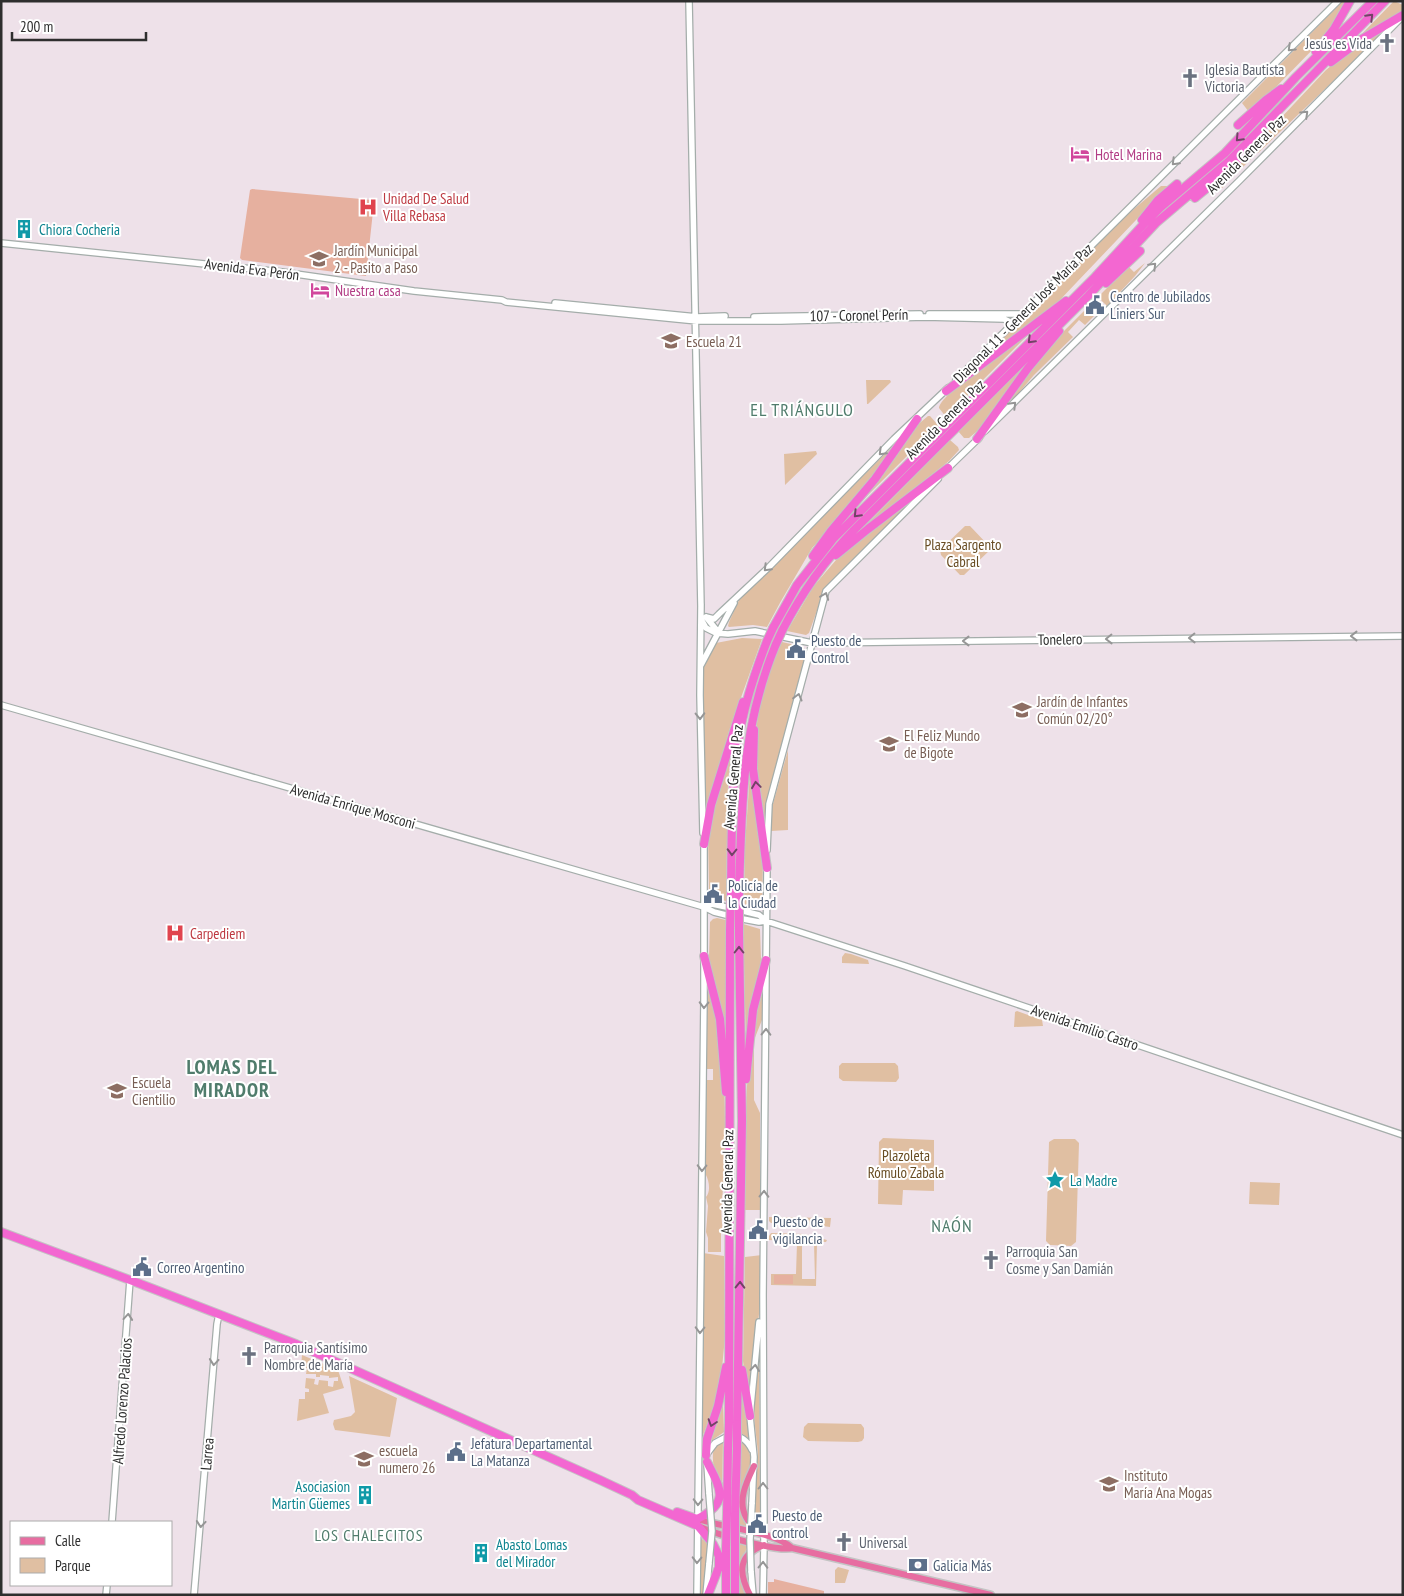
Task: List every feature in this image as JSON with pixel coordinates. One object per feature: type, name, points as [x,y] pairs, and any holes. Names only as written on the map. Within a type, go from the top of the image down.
[{"type":"highway","points":[[1238,125],[1273,94],[1294,80],[1334,29],[1350,1]]},
{"type":"highway","name":"Avenida General Paz","points":[[731,1514],[737,1447],[733,1424],[730,1348],[730,930],[733,790],[742,722],[752,682],[767,640],[797,585],[833,539],[1161,207],[1231,147],[1294,80],[1373,1]]},
{"type":"highway","name":"Avenida General Paz","points":[[735,1595],[731,1549],[728,1448],[733,1424],[739,1351],[742,1121],[739,932],[741,816],[745,760],[751,721],[776,644],[804,590],[840,545],[1156,224],[1224,166],[1298,88],[1385,1]]},
{"type":"highway","points":[[1298,88],[1349,47],[1403,16]]},
{"type":"highway","points":[[1195,198],[1229,170],[1269,119]]},
{"type":"highway","points":[[1121,249],[1151,208],[1177,184]]},
{"type":"highway","points":[[978,439],[1028,368],[1085,298],[1114,277],[1140,251]]},
{"type":"highway","points":[[946,391],[1056,307],[1078,293]]},
{"type":"highway","points":[[797,585],[818,547],[864,493],[896,443],[917,419]]},
{"type":"highway","points":[[804,590],[843,549],[948,468]]},
{"type":"highway","points":[[704,844],[710,805],[739,711],[752,682]]},
{"type":"highway","points":[[757,698],[753,769],[767,868]]},
{"type":"highway","points":[[704,956],[720,1019],[730,1133]]},
{"type":"highway","points":[[742,1121],[753,1010],[766,960]]},
{"type":"highway","points":[[1,1232],[303,1347],[632,1495],[638,1495],[697,1523],[713,1544],[719,1556],[718,1571],[707,1595]]},
{"type":"highway","points":[[697,1523],[712,1511],[720,1499],[717,1481],[706,1458],[707,1439],[722,1392],[730,1348]]},
{"type":"highway","points":[[739,1351],[750,1416]]},
{"type":"highway","name":"Avenida General Paz","points":[[726,1595],[731,1549]]},
{"type":"main road","points":[[754,1466],[744,1490],[742,1504],[748,1521],[764,1535]]},
{"type":"main road","points":[[697,1523],[764,1535],[786,1542],[792,1548]]},
{"type":"main road","points":[[697,1523],[708,1531],[764,1545],[786,1549],[792,1548],[991,1595]]},
{"type":"main road","points":[[751,1595],[742,1571],[744,1559],[750,1552],[764,1545]]},
{"type":"street","points":[[689,1],[697,319],[701,604],[703,617],[719,633]]},
{"type":"street","name":"Diagonal 11 - General José María Paz","points":[[917,419],[1338,1]]},
{"type":"street","name":"Avenida General Paz","points":[[763,1595],[762,1295],[769,804],[827,590],[1403,16]]},
{"type":"street","name":"Avenida Eva Perón","points":[[1,243],[282,272],[506,302],[697,319]]},
{"type":"street","name":"107 - Coronel Perín","points":[[697,319],[906,314],[1022,314]]},
{"type":"street","name":"107 - Coronel Perín","points":[[697,319],[790,321],[925,317],[1004,319],[1012,323]]},
{"type":"street","points":[[703,617],[716,618],[896,443]]},
{"type":"street","points":[[700,667],[736,598]]},
{"type":"street","name":"Avenida General Paz","points":[[697,1595],[704,956],[704,844],[700,667],[703,617]]},
{"type":"street","name":"Tonelero","points":[[719,633],[728,634],[755,630],[812,643],[1403,636]]},
{"type":"street","name":"Avenida Enrique Mosconi","points":[[1,705],[704,907]]},
{"type":"street","points":[[704,907],[712,904],[726,907]]},
{"type":"street","points":[[704,907],[726,915]]},
{"type":"street","name":"Avenida Emilio Castro","points":[[743,911],[1403,1135]]},
{"type":"street","name":"Avenida Emilio Castro","points":[[743,919],[759,922],[766,920]]},
{"type":"street","name":"Alfredo Lorenzo Palacios","points":[[112,1521],[130,1280]]},
{"type":"street","points":[[751,1595],[750,1540],[754,1456],[750,1416],[762,1295]]},
{"type":"street","name":"Larrea","points":[[194,1595],[217,1324],[220,1314]]},
{"type":"street","points":[[707,1595],[712,1531],[706,1458],[715,1443],[730,1435],[740,1437],[747,1442],[752,1448],[754,1456]]},
{"type":"green space","points":[[1343,1],[1348,1],[1334,25],[1318,44],[1249,112],[1242,103]]},
{"type":"green space","points":[[1394,1],[1403,5],[1403,11],[1354,42]]},
{"type":"green space","points":[[1389,28],[1222,188],[1206,192],[1231,171],[1326,70],[1353,48]]},
{"type":"green space","points":[[1161,186],[1171,186],[1057,303],[973,366],[1128,214]]},
{"type":"green space","points":[[1145,263],[1107,306],[1098,297],[1129,267],[1134,272]]},
{"type":"green space","points":[[1098,297],[1088,308],[1095,315],[1085,325],[1079,320],[1068,332],[1073,337],[1034,375],[1001,414],[1032,366]]},
{"type":"green space","points":[[1037,326],[946,417],[939,408],[952,391],[982,366]]},
{"type":"green space","points":[[1036,351],[982,427],[969,438],[964,438],[958,431]]},
{"type":"green space","points":[[866,380],[890,380],[891,382],[867,404]]},
{"type":"green space","points":[[928,416],[938,425],[862,501],[915,427]]},
{"type":"green space","points":[[950,440],[959,450],[949,461],[860,531]]},
{"type":"green space","points":[[893,446],[894,448],[862,493],[812,548],[767,627],[753,625],[729,627],[729,622],[740,598]]},
{"type":"green space","points":[[816,451],[817,454],[785,485],[784,454]]},
{"type":"green space","points":[[923,489],[825,588],[809,633],[806,635],[787,631],[813,587],[842,553]]},
{"type":"green space","name":"Plaza Sargento Cabral","points":[[965,526],[970,526],[989,546],[990,550],[964,575],[960,575],[941,555],[940,550]]},
{"type":"green space","points":[[742,638],[762,639],[729,731],[706,813],[703,669],[716,643]]},
{"type":"green space","points":[[782,642],[804,647],[806,655],[765,826],[758,790],[755,753],[757,720],[764,687]]},
{"type":"green space","points":[[733,742],[728,781],[726,901],[711,897],[709,894],[708,831],[711,812]]},
{"type":"green space","points":[[788,750],[788,830],[771,831],[771,811]]},
{"type":"green space","points":[[751,758],[763,858],[762,908],[759,909],[744,904],[745,845]]},
{"type":"green space","points":[[717,918],[726,920],[725,1045],[709,958],[710,922]]},
{"type":"green space","points":[[743,924],[760,929],[761,960],[746,1044]]},
{"type":"green space","points":[[845,953],[868,960],[869,964],[842,963],[842,957]]},
{"type":"green space","points":[[707,983],[714,1004],[724,1074],[725,1168],[721,1209],[724,1233],[721,1233],[721,1252],[708,1252],[706,1232],[708,1206],[706,1197],[709,1192],[709,1186],[706,1175],[706,1080],[713,1080],[713,1069],[706,1069]]},
{"type":"green space","points":[[763,984],[762,1020],[754,1040],[754,1100],[760,1113],[760,1210],[745,1210],[748,1068],[756,1012]]},
{"type":"green space","points":[[1017,1011],[1042,1020],[1043,1026],[1014,1027],[1015,1012]]},
{"type":"green space","points":[[842,1063],[895,1063],[898,1066],[899,1078],[896,1082],[843,1081],[839,1078],[839,1066]]},
{"type":"green space","name":"Plazoleta Rómulo Zabala","points":[[883,1138],[934,1140],[934,1191],[903,1190],[902,1205],[878,1204],[879,1142]]},
{"type":"green space","points":[[1054,1139],[1075,1139],[1079,1143],[1076,1242],[1071,1246],[1050,1245],[1046,1241],[1049,1142]]},
{"type":"green space","points":[[1250,1182],[1280,1183],[1279,1205],[1249,1204]]},
{"type":"green space","points":[[769,1217],[831,1218],[830,1227],[771,1223]]},
{"type":"green space","points":[[771,1233],[804,1234],[827,1240],[826,1242],[768,1240]]},
{"type":"green space","points":[[797,1243],[802,1243],[802,1279],[815,1279],[814,1243],[817,1243],[816,1286],[771,1285],[771,1274],[796,1274]]},
{"type":"green space","points":[[703,1253],[724,1256],[725,1337],[722,1368],[713,1410],[703,1435],[701,1450]]},
{"type":"green space","points":[[762,1255],[761,1296],[749,1404],[743,1361],[745,1257]]},
{"type":"green space","points":[[759,1346],[760,1522],[758,1523],[753,1520],[758,1453],[753,1408]]},
{"type":"green space","points":[[302,1355],[338,1370],[344,1388],[323,1394],[329,1413],[297,1421],[299,1399],[305,1399],[305,1392],[309,1392],[309,1389],[305,1388],[306,1378],[315,1379],[314,1384],[318,1385],[319,1380],[328,1381],[328,1386],[333,1387],[334,1381],[338,1381],[338,1377],[329,1378],[329,1376],[320,1375],[320,1377],[316,1377],[316,1374],[306,1374],[307,1368],[301,1368]]},
{"type":"green space","points":[[349,1376],[397,1398],[390,1437],[335,1430],[334,1420],[351,1416],[355,1412]]},
{"type":"green space","points":[[743,1391],[751,1440],[741,1433],[741,1392]]},
{"type":"green space","points":[[722,1400],[724,1432],[711,1441]]},
{"type":"green space","points":[[808,1423],[861,1424],[864,1428],[864,1438],[858,1442],[808,1441],[803,1437],[804,1427]]},
{"type":"green space","points":[[740,1439],[748,1447],[751,1459],[749,1472],[743,1485],[747,1528],[739,1526]]},
{"type":"green space","points":[[723,1440],[722,1492],[714,1469],[713,1451],[715,1445]]},
{"type":"green space","points":[[702,1539],[708,1543],[703,1595],[700,1595],[700,1540]]},
{"type":"green space","points":[[739,1544],[747,1546],[740,1570],[747,1595],[740,1595]]},
{"type":"green space","points":[[838,1567],[849,1570],[845,1583],[835,1583],[835,1570]]},
{"type":"shaded area","points":[[250,190],[372,200],[374,202],[366,276],[242,260],[240,258]]},
{"type":"shaded area","points":[[774,1275],[793,1275],[793,1284],[774,1284]]},
{"type":"shaded area","points":[[774,1579],[824,1591],[824,1595],[768,1595],[768,1582],[774,1582]]},
{"type":"place","name":"Jesús es Vida","points":[[1387,43]]},
{"type":"place","name":"Iglesia Bautista Victoria","points":[[1190,78]]},
{"type":"place","name":"Hotel Marina","points":[[1080,154]]},
{"type":"place","name":"Unidad De Salud Villa Rebasa","points":[[368,207]]},
{"type":"place","name":"Chiora Cocheria","points":[[24,229]]},
{"type":"place","name":"Jardín Municipal 2 - Pasito a Paso","points":[[319,259]]},
{"type":"place","name":"Nuestra casa","points":[[320,290]]},
{"type":"place","name":"Centro de Jubilados Liniers Sur","points":[[1095,305]]},
{"type":"place","name":"Escuela 21","points":[[671,341]]},
{"type":"place","name":"Puesto de Control","points":[[796,649]]},
{"type":"place","name":"Jardín de Infantes Común 02/20°","points":[[1022,710]]},
{"type":"place","name":"El Feliz Mundo de Bigote","points":[[889,744]]},
{"type":"place","name":"Policía de la Ciudad","points":[[713,894]]},
{"type":"place","name":"Carpediem","points":[[175,933]]},
{"type":"place","name":"Escuela Cientilio","points":[[117,1091]]},
{"type":"place","name":"La Madre","points":[[1055,1180]]},
{"type":"place","name":"Puesto de vigilancia","points":[[758,1230]]},
{"type":"place","name":"Parroquia San Cosme y San Damián","points":[[991,1260]]},
{"type":"place","name":"Correo Argentino","points":[[142,1267]]},
{"type":"place","name":"Parroquia Santísimo Nombre de María","points":[[249,1356]]},
{"type":"place","name":"Jefatura Departamental La Matanza","points":[[456,1452]]},
{"type":"place","name":"escuela numero 26","points":[[364,1459]]},
{"type":"place","name":"Instituto María Ana Mogas","points":[[1109,1484]]},
{"type":"place","name":"Asociasion Martin Güemes","points":[[365,1495]]},
{"type":"place","name":"Puesto de control","points":[[757,1524]]},
{"type":"place","name":"Universal","points":[[844,1542]]},
{"type":"place","name":"Abasto Lomas del Mirador","points":[[481,1553]]},
{"type":"place","name":"Galicia Más","points":[[918,1565]]},
{"type":"district","name":"EL TRIÁNGULO","points":[[802,409]]},
{"type":"district","name":"LOMAS DEL MIRADOR","points":[[232,1078]]},
{"type":"district","name":"NAÓN","points":[[952,1225]]},
{"type":"district","name":"LOS CHALECITOS","points":[[369,1535]]}]
